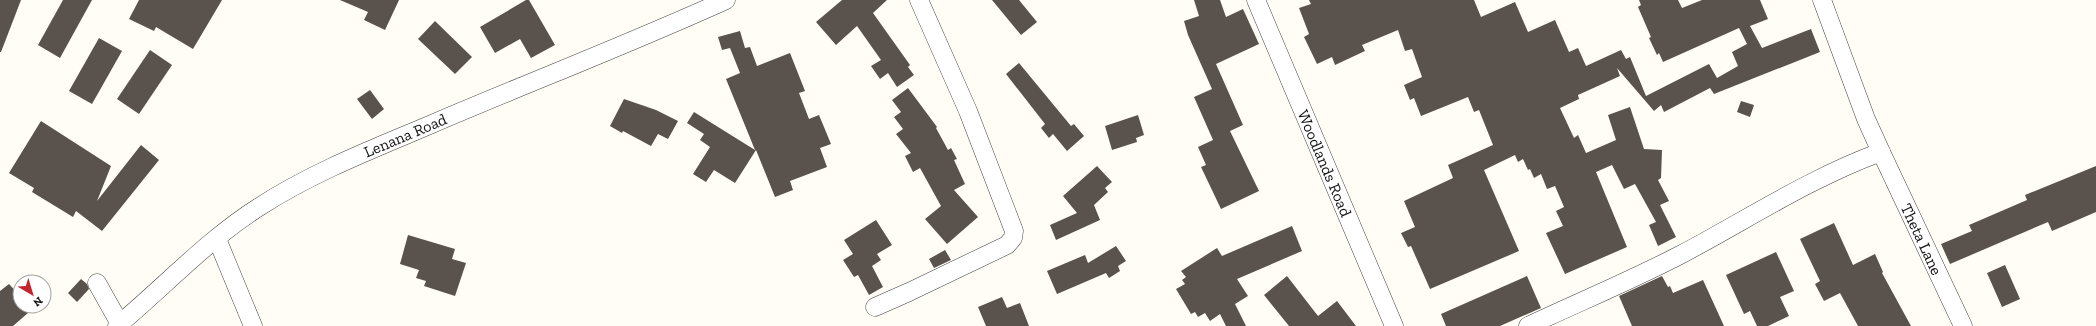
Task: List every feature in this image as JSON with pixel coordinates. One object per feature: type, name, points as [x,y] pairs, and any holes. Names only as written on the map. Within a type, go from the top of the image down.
[{"type":"street","name":"Lenana Road","points":[[119,325],[217,239],[258,208],[310,176],[522,86],[637,40],[726,0]]},
{"type":"street","points":[[875,307],[1007,244],[1013,238],[1014,231],[968,111],[919,0]]},
{"type":"street","name":"Woodlands Road","points":[[1256,0],[1394,326]]},
{"type":"street","name":"Theta Lane","points":[[1823,2],[1866,119],[1963,326]]},
{"type":"street","points":[[1528,326],[1680,254],[1783,197],[1848,164],[1881,152]]},
{"type":"street","points":[[217,239],[253,326]]},
{"type":"street","points":[[97,284],[119,325]]},
{"type":"building","points":[[0,0],[21,0],[1,52],[0,52]]},
{"type":"building","points":[[63,0],[92,0],[60,58],[38,45]]},
{"type":"building","points":[[139,0],[222,0],[193,49],[156,27],[154,31],[129,19]]},
{"type":"building","points":[[340,0],[399,0],[385,30],[364,20],[368,12]]},
{"type":"building","points":[[526,0],[529,0],[555,45],[531,58],[520,39],[495,53],[480,27]]},
{"type":"building","points":[[842,0],[887,0],[873,13],[910,65],[908,67],[914,75],[897,87],[888,73],[880,79],[871,66],[881,60],[857,26],[836,45],[816,22]]},
{"type":"building","points":[[992,0],[1019,0],[1037,22],[1021,35]]},
{"type":"building","points":[[1194,0],[1220,0],[1226,17],[1243,9],[1259,44],[1216,64],[1243,125],[1230,131],[1259,191],[1221,209],[1201,167],[1206,165],[1198,147],[1213,140],[1194,97],[1212,89],[1188,35],[1184,21],[1199,16]]},
{"type":"building","points":[[1309,0],[1474,0],[1481,17],[1515,2],[1528,32],[1555,20],[1569,52],[1578,48],[1586,66],[1621,50],[1626,59],[1630,57],[1646,96],[1709,64],[1717,78],[1738,66],[1732,52],[1747,44],[1739,28],[1663,62],[1659,53],[1657,55],[1649,38],[1651,37],[1638,7],[1641,5],[1639,0],[1678,0],[1682,8],[1702,0],[1760,0],[1768,19],[1750,26],[1762,48],[1811,29],[1820,52],[1714,94],[1710,88],[1664,112],[1661,105],[1654,111],[1617,68],[1620,76],[1578,95],[1579,99],[1560,108],[1574,138],[1578,135],[1586,153],[1616,140],[1608,115],[1630,107],[1644,149],[1662,150],[1661,178],[1658,180],[1669,201],[1660,205],[1676,237],[1658,246],[1649,225],[1656,222],[1635,184],[1624,189],[1612,165],[1596,172],[1627,247],[1565,274],[1546,233],[1563,226],[1556,211],[1564,207],[1555,186],[1547,189],[1541,174],[1534,178],[1523,159],[1518,162],[1515,155],[1484,170],[1519,251],[1430,289],[1411,246],[1408,247],[1401,233],[1415,227],[1404,201],[1453,178],[1448,165],[1493,145],[1479,110],[1474,112],[1468,97],[1421,116],[1414,98],[1410,100],[1404,85],[1422,77],[1412,49],[1405,51],[1398,30],[1362,45],[1365,51],[1335,65],[1332,57],[1317,64],[1304,37],[1309,34],[1299,8],[1311,4]]},
{"type":"building","points":[[435,21],[472,57],[455,74],[418,39]]},
{"type":"building","points":[[740,31],[745,48],[750,47],[757,66],[790,53],[805,91],[799,93],[809,119],[819,115],[831,144],[820,148],[827,167],[790,181],[793,190],[775,197],[756,150],[735,183],[714,170],[706,182],[693,174],[710,147],[700,140],[704,134],[687,123],[694,112],[755,150],[726,79],[740,73],[730,48],[722,50],[718,37]]},
{"type":"building","points":[[99,38],[122,51],[92,104],[69,91]]},
{"type":"building","points":[[150,50],[172,65],[139,114],[117,99]]},
{"type":"building","points":[[1019,63],[1071,126],[1074,124],[1084,136],[1067,151],[1053,134],[1049,138],[1041,128],[1045,124],[1006,74]]},
{"type":"building","points":[[908,88],[937,127],[936,128],[948,150],[951,148],[957,159],[954,160],[965,184],[954,190],[978,217],[947,244],[925,219],[941,206],[920,168],[913,172],[905,156],[911,153],[896,134],[903,129],[894,117],[901,112],[892,100]]},
{"type":"building","points":[[370,90],[384,109],[372,119],[357,99]]},
{"type":"building","points":[[624,99],[656,110],[678,121],[668,139],[658,134],[651,146],[623,131],[622,133],[610,126]]},
{"type":"building","points":[[1741,101],[1754,105],[1750,117],[1737,112]]},
{"type":"building","points":[[1138,115],[1144,135],[1136,138],[1137,142],[1112,150],[1105,126]]},
{"type":"building","points":[[41,121],[111,166],[97,201],[141,145],[159,160],[102,231],[76,211],[73,217],[32,192],[34,188],[9,173]]},
{"type":"building","points":[[1097,166],[1112,182],[1105,188],[1108,192],[1094,205],[1100,220],[1056,240],[1050,225],[1077,213],[1063,196]]},
{"type":"building","points":[[2096,166],[2096,212],[2052,231],[2048,222],[1950,264],[1941,244],[1972,231],[1969,225],[2027,200],[2025,195]]},
{"type":"building","points":[[876,220],[892,245],[877,254],[881,260],[872,266],[883,287],[869,295],[858,275],[854,277],[843,260],[853,254],[844,240]]},
{"type":"building","points":[[1834,223],[1853,265],[1875,254],[1883,272],[1882,273],[1911,326],[1858,326],[1840,293],[1824,301],[1815,284],[1820,281],[1800,239]]},
{"type":"building","points":[[1292,226],[1302,251],[1237,279],[1248,296],[1235,304],[1246,326],[1226,326],[1220,314],[1210,321],[1205,313],[1198,317],[1195,312],[1191,314],[1176,289],[1185,284],[1182,280],[1186,277],[1181,271],[1217,248],[1222,256]]},
{"type":"building","points":[[408,235],[455,249],[452,259],[466,263],[455,296],[424,286],[426,281],[416,278],[419,270],[400,264]]},
{"type":"building","points":[[1116,246],[1126,261],[1118,266],[1120,271],[1109,278],[1106,273],[1057,294],[1047,271],[1085,255],[1088,263]]},
{"type":"building","points":[[945,250],[951,260],[934,268],[929,259]]},
{"type":"building","points":[[1776,252],[1794,291],[1780,297],[1789,316],[1768,326],[1757,326],[1750,311],[1744,314],[1726,275]]},
{"type":"building","points":[[2005,265],[2020,299],[2002,307],[1987,273]]},
{"type":"building","points":[[1287,276],[1318,316],[1337,301],[1356,326],[1289,326],[1264,295]]},
{"type":"building","points":[[1527,276],[1541,308],[1500,326],[1446,326],[1441,314]]},
{"type":"building","points":[[1662,276],[1668,287],[1670,286],[1673,293],[1703,280],[1724,326],[1632,326],[1619,296]]},
{"type":"building","points":[[81,279],[87,284],[89,289],[77,302],[68,293]]},
{"type":"building","points":[[9,284],[12,287],[12,314],[27,314],[13,326],[0,326],[0,291]]},
{"type":"building","points":[[1002,297],[1007,308],[1020,303],[1029,326],[986,326],[978,307]]}]
